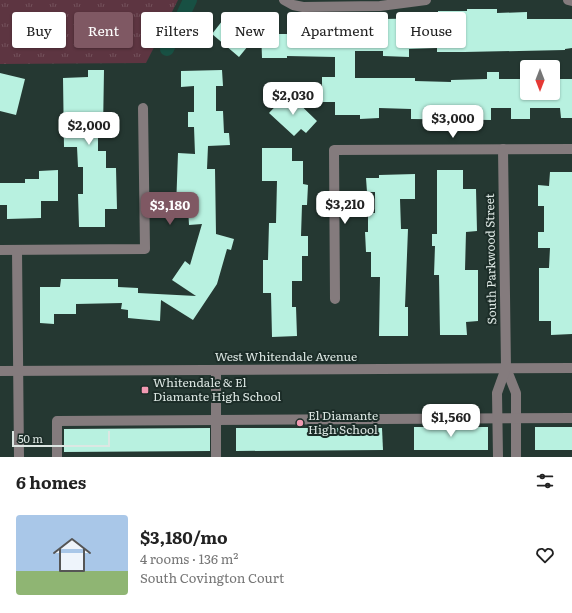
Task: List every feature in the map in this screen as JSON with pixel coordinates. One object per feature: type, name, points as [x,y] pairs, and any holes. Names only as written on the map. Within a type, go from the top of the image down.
[{"type":"street","points":[[284,0],[293,6],[308,7],[386,5],[426,0]]},
{"type":"street","points":[[568,0],[572,1]]},
{"type":"street","points":[[0,250],[145,248],[143,108]]},
{"type":"street","name":"South Parkwood Street","points":[[503,149],[506,368]]},
{"type":"street","points":[[334,299],[334,150],[572,149]]},
{"type":"street","points":[[18,250],[19,457]]},
{"type":"street","points":[[498,457],[498,393],[506,368]]},
{"type":"street","points":[[506,368],[516,393],[516,457]]},
{"type":"street","name":"West Whitendale Avenue","points":[[0,371],[572,368]]},
{"type":"street","points":[[216,370],[216,457]]},
{"type":"street","points":[[57,457],[57,421],[572,418]]},
{"type":"green space","points":[[0,0],[178,0],[172,12],[141,12],[141,48],[154,48],[146,63],[0,64]]},
{"type":"building","points":[[467,9],[497,9],[497,13],[527,12],[527,19],[572,19],[572,48],[565,50],[437,52],[437,48],[466,48],[466,12],[438,11],[467,11]]},
{"type":"building","points":[[388,19],[396,19],[396,48],[437,48],[409,49],[409,57],[383,56],[383,51],[355,51],[355,78],[415,78],[415,81],[451,82],[451,80],[487,79],[487,72],[499,72],[499,79],[520,79],[520,100],[560,100],[560,79],[572,79],[572,118],[561,118],[560,108],[530,108],[530,119],[511,119],[511,108],[491,108],[491,120],[411,119],[411,109],[379,108],[379,118],[360,119],[360,115],[335,115],[335,102],[322,102],[322,77],[335,77],[335,57],[287,56],[287,58],[262,58],[262,48],[279,48],[279,34],[287,34],[287,48],[388,48]]},
{"type":"building","points":[[221,22],[221,42],[213,35]]},
{"type":"building","points":[[228,48],[246,48],[239,57]]},
{"type":"building","points":[[88,70],[104,70],[103,130],[98,130],[98,151],[106,151],[106,168],[116,168],[117,209],[105,209],[105,227],[79,227],[78,194],[83,194],[83,167],[78,167],[77,147],[64,147],[63,78],[88,77]]},
{"type":"building","points":[[222,70],[223,86],[216,86],[216,111],[223,111],[224,133],[229,133],[230,145],[208,146],[207,169],[215,169],[216,234],[234,239],[231,250],[227,249],[217,284],[193,320],[161,300],[160,321],[128,318],[128,310],[121,309],[122,303],[76,304],[76,314],[54,314],[54,324],[40,323],[40,287],[60,287],[61,279],[118,279],[118,287],[138,288],[138,293],[196,296],[172,280],[185,261],[190,265],[202,224],[189,225],[188,208],[176,208],[178,153],[195,154],[194,127],[188,127],[188,112],[194,112],[194,86],[181,87],[181,71]]},
{"type":"building","points":[[0,73],[25,79],[16,115],[0,111]]},
{"type":"building","points":[[288,93],[317,121],[306,133],[301,129],[294,136],[269,113]]},
{"type":"building","points":[[262,148],[292,148],[292,161],[303,161],[303,184],[308,185],[307,205],[302,205],[301,236],[308,236],[308,256],[302,256],[302,281],[292,281],[292,307],[296,307],[297,336],[272,337],[271,293],[263,293],[263,260],[268,260],[269,223],[276,223],[277,181],[262,181]]},
{"type":"building","points":[[58,170],[58,201],[41,201],[41,218],[7,219],[7,205],[0,205],[0,183],[25,183],[25,179],[39,179],[39,171]]},
{"type":"building","points":[[437,170],[463,170],[463,189],[476,189],[477,231],[466,232],[465,270],[478,270],[478,321],[466,322],[467,335],[440,335],[439,275],[434,275],[435,246],[432,246],[432,234],[437,234]]},
{"type":"building","points":[[550,172],[572,172],[572,334],[551,335],[551,321],[539,321],[539,268],[549,268],[550,248],[538,248],[538,232],[544,232],[544,206],[538,206],[538,185],[549,186]]},
{"type":"building","points":[[415,174],[415,199],[400,199],[401,229],[408,229],[405,307],[408,307],[408,336],[379,336],[380,277],[371,277],[371,252],[366,252],[365,232],[368,232],[368,213],[375,213],[375,192],[367,192],[366,178],[379,178],[379,175]]},
{"type":"building","points":[[414,427],[488,427],[488,450],[414,450]]},
{"type":"building","points":[[535,427],[572,427],[572,450],[535,450]]},
{"type":"building","points":[[210,428],[210,451],[64,452],[64,429]]},
{"type":"building","points":[[236,428],[382,428],[383,450],[236,451]]},
{"type":"waterway","points":[[167,49],[190,0]]},
{"type":"place","name":"Whitendale & El Diamante High School","points":[[145,390]]},
{"type":"place","name":"El Diamante High School","points":[[300,423]]}]
